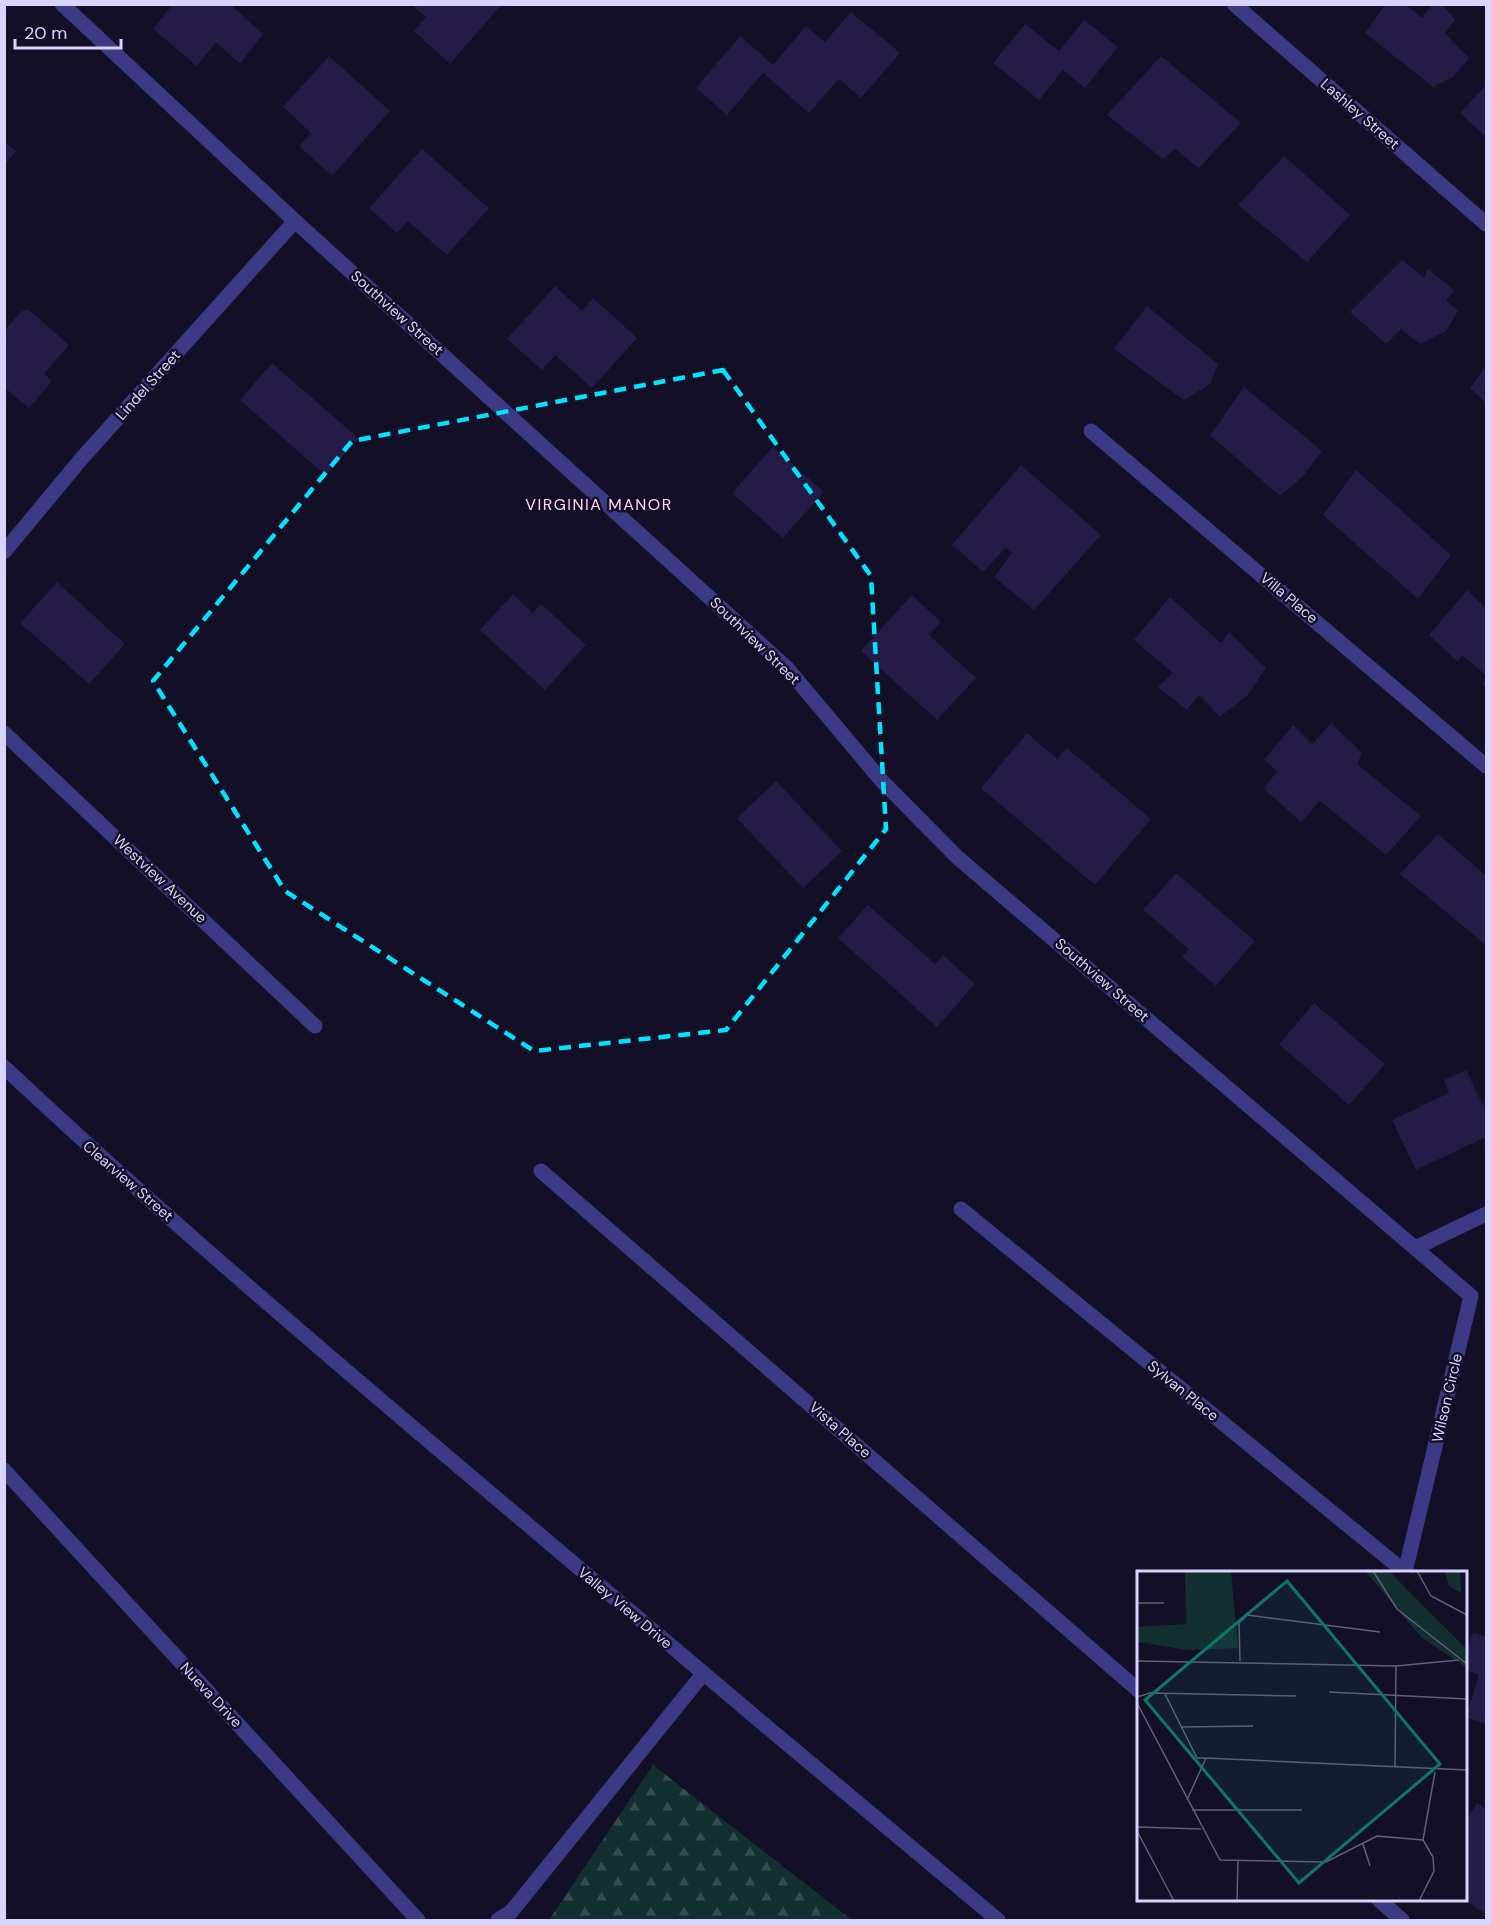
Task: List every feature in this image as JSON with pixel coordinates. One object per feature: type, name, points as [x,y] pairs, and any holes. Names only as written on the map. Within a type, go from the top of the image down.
[{"type":"street","name":"Southview Street","points":[[62,4],[295,221],[787,668],[881,780],[957,857],[1415,1248]]},
{"type":"street","name":"Lashley Street","points":[[1234,4],[1486,224]]},
{"type":"street","name":"Lindel Street","points":[[4,552],[82,458],[295,221]]},
{"type":"street","name":"Villa Place","points":[[1091,431],[1486,766]]},
{"type":"street","name":"Westview Avenue","points":[[4,733],[315,1026]]},
{"type":"street","name":"Clearview Street","points":[[4,1067],[72,1131],[255,1292]]},
{"type":"street","name":"Vista Place","points":[[541,1171],[1137,1689]]},
{"type":"street","name":"Sylvan Place","points":[[961,1209],[1404,1571]]},
{"type":"street","points":[[1415,1248],[1486,1214]]},
{"type":"street","name":"Wilson Circle","points":[[1405,1571],[1471,1296],[1415,1248]]},
{"type":"street","name":"Valley View Drive","points":[[255,1292],[703,1674],[998,1920]]},
{"type":"street","name":"Nueva Drive","points":[[4,1470],[418,1920]]},
{"type":"street","points":[[498,1920],[511,1912],[703,1674]]},
{"type":"street","points":[[1381,1901],[1402,1920]]},
{"type":"highlighted area","points":[[723,370],[871,576],[886,829],[726,1030],[534,1051],[285,891],[153,681],[352,441]]},
{"type":"green space","points":[[653,1765],[852,1920],[549,1920]]},
{"type":"building","points":[[173,4],[230,4],[263,34],[240,64],[216,42],[197,66],[153,29]]},
{"type":"building","points":[[411,4],[502,4],[450,64],[414,31],[426,17]]},
{"type":"building","points":[[1386,4],[1405,4],[1422,18],[1433,4],[1442,4],[1455,20],[1445,33],[1469,58],[1453,77],[1433,87],[1365,33]]},
{"type":"building","points":[[851,12],[900,53],[861,98],[839,79],[809,113],[763,73],[727,115],[696,88],[740,36],[773,65],[806,26],[825,42]]},
{"type":"building","points":[[1084,20],[1118,47],[1085,88],[1063,70],[1039,100],[993,63],[1025,24],[1059,51]]},
{"type":"building","points":[[329,56],[390,111],[332,176],[299,146],[311,133],[283,107]]},
{"type":"building","points":[[1161,56],[1241,123],[1199,168],[1175,149],[1163,159],[1107,115]]},
{"type":"building","points":[[1486,85],[1486,137],[1460,113]]},
{"type":"building","points":[[4,141],[16,151],[4,165]]},
{"type":"building","points":[[422,149],[489,208],[447,255],[408,221],[397,233],[369,208]]},
{"type":"building","points":[[1284,156],[1350,215],[1307,262],[1238,205]]},
{"type":"building","points":[[1402,260],[1424,278],[1428,269],[1454,290],[1446,301],[1458,311],[1446,331],[1420,344],[1401,329],[1386,344],[1350,312]]},
{"type":"building","points":[[555,286],[582,311],[593,298],[637,338],[592,388],[555,355],[542,370],[507,339]]},
{"type":"building","points":[[1147,306],[1218,364],[1210,384],[1184,400],[1114,349]]},
{"type":"building","points":[[29,310],[69,345],[44,374],[52,381],[29,408],[4,387],[4,331],[22,311]]},
{"type":"building","points":[[272,363],[358,438],[326,476],[240,400]]},
{"type":"building","points":[[1486,366],[1486,403],[1470,388]]},
{"type":"building","points":[[1244,387],[1322,451],[1303,476],[1280,496],[1210,435]]},
{"type":"building","points":[[773,447],[824,492],[783,538],[732,493]]},
{"type":"building","points":[[1021,465],[1101,535],[1034,610],[994,577],[1012,553],[1005,548],[983,572],[952,545]]},
{"type":"building","points":[[1356,470],[1451,555],[1418,599],[1323,515]]},
{"type":"building","points":[[57,582],[125,644],[89,684],[20,623]]},
{"type":"building","points":[[1467,590],[1486,609],[1486,675],[1462,655],[1458,662],[1429,635]]},
{"type":"building","points":[[513,594],[533,613],[541,604],[586,645],[545,690],[480,630]]},
{"type":"building","points":[[912,595],[941,622],[929,635],[976,678],[937,720],[861,651]]},
{"type":"building","points":[[1170,597],[1221,643],[1229,632],[1266,668],[1247,696],[1220,717],[1199,695],[1187,710],[1158,687],[1173,673],[1134,640]]},
{"type":"building","points":[[1331,723],[1362,753],[1357,764],[1421,816],[1386,855],[1320,801],[1301,822],[1264,789],[1277,771],[1264,760],[1293,725],[1312,744]]},
{"type":"building","points":[[1027,733],[1057,759],[1067,748],[1151,819],[1095,885],[981,788]]},
{"type":"building","points":[[776,781],[842,851],[803,888],[737,818]]},
{"type":"building","points":[[1438,834],[1484,874],[1486,871],[1486,945],[1400,874]]},
{"type":"building","points":[[1176,873],[1255,941],[1216,986],[1182,957],[1189,949],[1143,910]]},
{"type":"building","points":[[868,905],[935,964],[943,955],[975,984],[937,1027],[838,938]]},
{"type":"building","points":[[1314,1003],[1385,1064],[1349,1105],[1279,1044]]},
{"type":"building","points":[[1466,1070],[1486,1112],[1486,1137],[1416,1170],[1392,1120],[1449,1093],[1444,1080]]},
{"type":"building","points":[[1473,1632],[1486,1637],[1486,1724],[1467,1717],[1479,1675],[1467,1670],[1467,1652]]},
{"type":"building","points":[[1477,1803],[1486,1809],[1486,1914],[1466,1901],[1467,1819]]},
{"type":"district","name":"VIRGINIA MANOR","points":[[599,504]]}]
